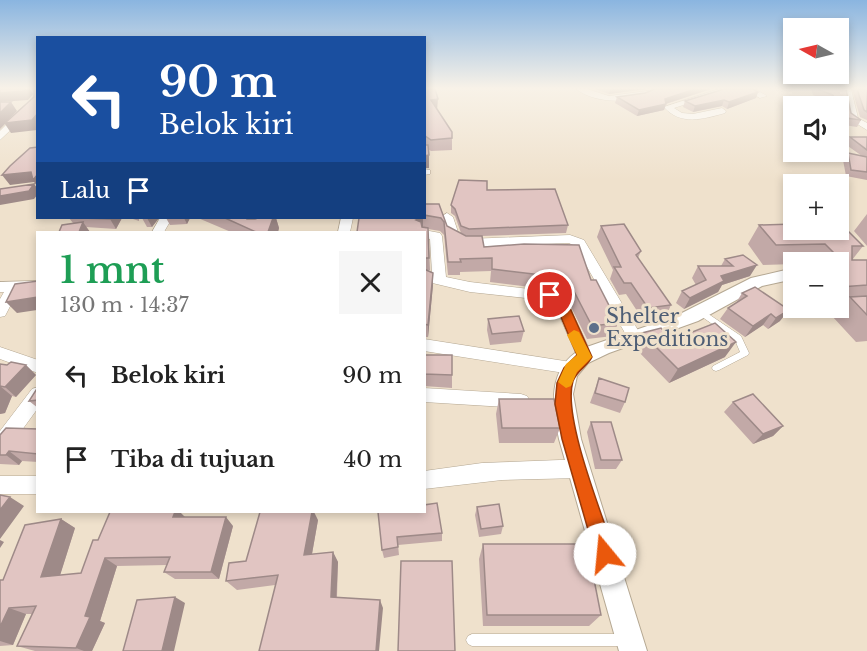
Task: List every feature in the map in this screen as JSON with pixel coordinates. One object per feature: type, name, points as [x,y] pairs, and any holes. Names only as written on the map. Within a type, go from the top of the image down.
[{"type":"street","points":[[0,137],[15,119]]},
{"type":"street","points":[[447,217],[454,237],[466,243],[570,238],[580,243],[634,336]]},
{"type":"street","points":[[426,234],[436,236],[432,277],[470,287],[558,297],[578,362],[565,383],[563,404],[579,469],[631,646]]},
{"type":"street","points":[[426,345],[578,362],[634,336],[668,327],[756,282],[783,276]]},
{"type":"street","points":[[0,312],[7,286],[36,286]]},
{"type":"street","points":[[0,353],[36,366]]},
{"type":"street","points":[[426,394],[563,404]]},
{"type":"street","points":[[0,446],[36,397]]},
{"type":"street","points":[[426,480],[451,474],[526,469],[579,469]]},
{"type":"street","points":[[0,485],[36,485]]},
{"type":"lane","points":[[849,310],[859,309]]},
{"type":"lane","points":[[701,312],[738,338],[745,353],[716,368]]},
{"type":"lane","points":[[472,640],[631,646]]},
{"type":"building","points":[[9,119],[33,119],[32,120],[5,123]]},
{"type":"building","points":[[426,119],[444,119],[452,132],[452,138],[431,140],[426,136]]},
{"type":"building","points":[[850,137],[867,137],[867,150]]},
{"type":"building","points":[[426,145],[428,145],[429,155],[426,156]]},
{"type":"building","points":[[36,147],[36,176],[33,180],[31,172],[2,175],[10,166],[30,148]]},
{"type":"building","points":[[849,153],[867,157],[867,172],[851,170]]},
{"type":"building","points":[[459,180],[487,181],[487,190],[555,189],[568,225],[469,229],[461,226],[455,209],[451,205]]},
{"type":"building","points":[[34,184],[29,191],[0,196],[0,189]]},
{"type":"building","points":[[426,204],[439,204],[447,226],[466,236],[482,236],[484,247],[524,244],[579,245],[591,280],[596,280],[618,323],[592,326],[567,278],[492,269],[492,258],[460,259],[461,262],[448,262],[444,222],[441,218],[426,215]]},
{"type":"building","points":[[227,219],[273,219],[268,231],[254,231]]},
{"type":"building","points":[[359,219],[418,219],[416,220],[421,222],[422,227],[428,228],[429,258],[426,258],[426,231],[357,231]]},
{"type":"building","points":[[83,222],[79,231],[59,231],[62,225]]},
{"type":"building","points":[[624,224],[641,251],[636,255],[671,305],[648,308],[631,283],[624,283],[614,267],[621,267],[601,226]]},
{"type":"building","points":[[783,224],[783,240],[849,240],[849,232],[863,246],[852,246],[852,260],[867,260],[867,285],[849,286],[849,252],[833,252],[825,244],[776,245],[759,225]]},
{"type":"building","points":[[743,255],[757,265],[721,276],[724,281],[690,298],[682,291],[706,280],[698,266],[733,266],[725,259]]},
{"type":"building","points":[[426,270],[433,273],[428,325],[426,324]]},
{"type":"building","points":[[36,281],[36,297],[6,302],[15,284]]},
{"type":"building","points":[[755,287],[783,306],[783,314],[776,318],[771,314],[753,326],[728,308],[747,296],[742,293]]},
{"type":"building","points":[[867,296],[867,315],[850,297]]},
{"type":"building","points":[[519,316],[524,331],[492,334],[488,319]]},
{"type":"building","points":[[715,323],[736,342],[678,369],[642,333],[661,328],[672,340]]},
{"type":"building","points":[[426,355],[452,355],[452,375],[426,374]]},
{"type":"building","points":[[11,362],[26,365],[5,387],[0,386],[0,364],[7,365]]},
{"type":"building","points":[[599,378],[629,388],[625,402],[595,393]]},
{"type":"building","points":[[36,390],[36,400],[29,401]]},
{"type":"building","points":[[753,394],[783,426],[763,434],[733,402]]},
{"type":"building","points":[[499,399],[554,399],[560,428],[502,428]]},
{"type":"building","points":[[591,422],[611,422],[622,460],[601,460]]},
{"type":"building","points":[[6,428],[36,429],[36,454],[9,451],[6,455],[0,455],[0,435]]},
{"type":"building","points":[[0,495],[10,497],[0,510]]},
{"type":"building","points":[[437,503],[442,533],[397,537],[398,547],[382,550],[378,513],[426,513],[426,505]]},
{"type":"building","points":[[499,504],[503,526],[481,529],[477,507]]},
{"type":"building","points":[[110,513],[175,513],[173,517],[226,517],[211,572],[164,572],[170,557],[105,558],[85,616],[90,617],[76,648],[17,646],[36,606],[9,608],[0,627],[0,580],[3,580],[25,525],[61,519],[41,577],[81,573],[93,540],[98,540]]},
{"type":"building","points":[[260,513],[312,513],[304,555],[333,552],[331,597],[380,600],[376,651],[259,651],[278,575],[226,581],[229,563],[246,561]]},
{"type":"building","points":[[483,544],[587,544],[601,615],[487,615]]},
{"type":"building","points":[[401,561],[452,561],[455,651],[398,651]]},
{"type":"building","points":[[175,597],[162,651],[123,651],[137,600]]},
{"type":"slow traffic","points":[[566,382],[571,368],[585,357],[574,335]]},
{"type":"place","name":"Shelter Expeditions","points":[[594,328]]},
{"type":"route","points":[[550,295],[558,297],[564,305],[575,338],[585,357],[571,368],[565,383],[563,404],[570,439],[605,554]]}]
